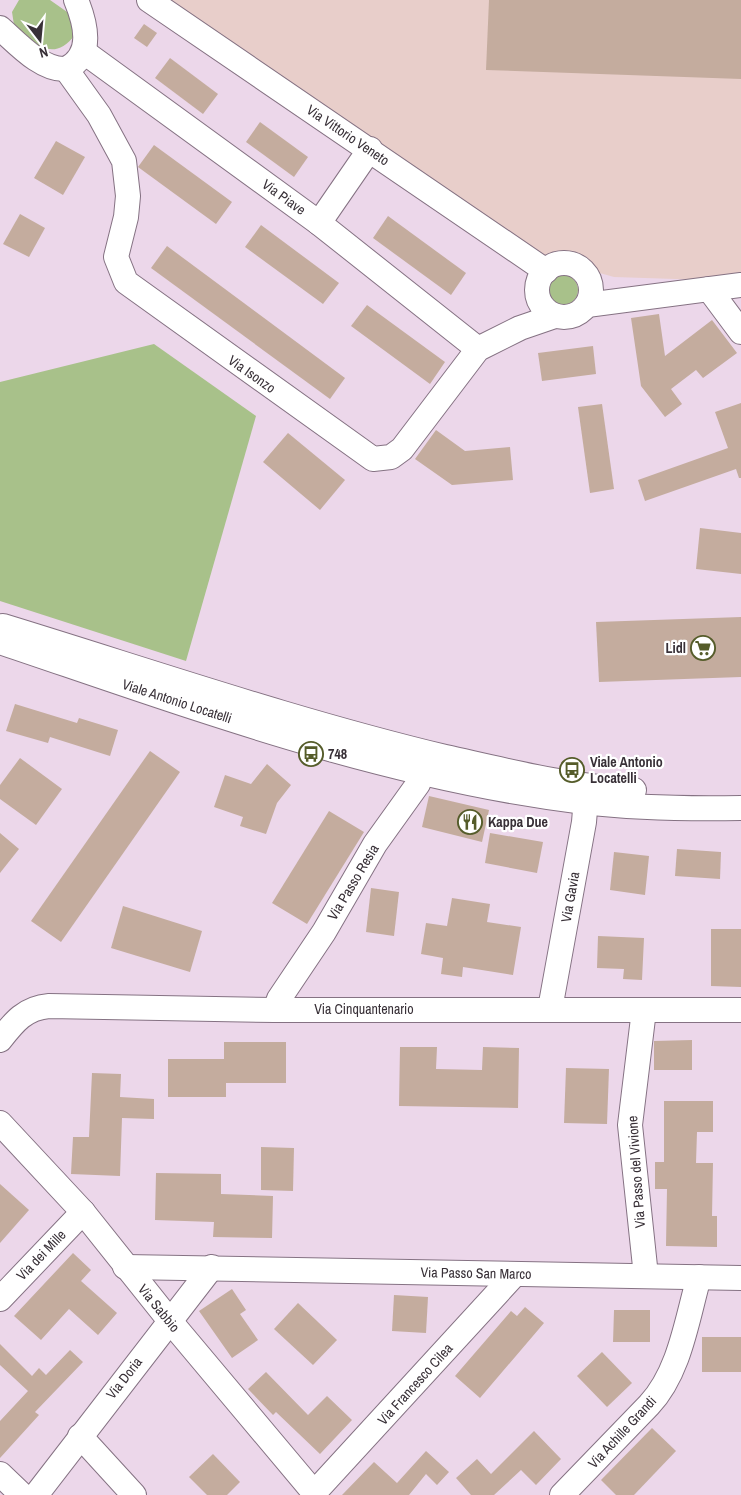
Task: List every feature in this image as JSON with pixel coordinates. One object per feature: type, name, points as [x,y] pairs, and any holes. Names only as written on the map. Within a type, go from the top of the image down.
[{"type":"street","points":[[0,28],[38,59],[56,69],[66,70],[77,62],[84,52],[85,27],[76,0]]},
{"type":"street","name":"Via Vittorio Veneto","points":[[149,0],[546,271]]},
{"type":"street","name":"Via Piave","points":[[84,52],[319,223],[478,349]]},
{"type":"street","name":"Via Isonzo","points":[[66,70],[102,120],[124,161],[128,196],[116,257],[126,282],[369,457],[382,460],[399,452],[478,349],[520,328],[555,316]]},
{"type":"street","points":[[319,223],[370,150]]},
{"type":"street","points":[[561,264],[578,267],[589,280],[591,297],[587,305],[573,316],[555,316],[541,304],[538,296],[537,287],[546,271],[561,264]]},
{"type":"street","points":[[587,305],[741,286]]},
{"type":"street","points":[[710,289],[741,332]]},
{"type":"street","name":"Viale Antonio Locatelli","points":[[0,626],[281,713],[509,791],[586,794],[741,794]]},
{"type":"street","name":"Viale Antonio Locatelli","points":[[0,642],[291,737],[426,762]]},
{"type":"street","name":"Via Passo Resia","points":[[275,1010],[279,999],[324,932],[375,844],[415,789],[426,762]]},
{"type":"street","name":"Viale Antonio Locatelli","points":[[586,794],[670,809],[741,808]]},
{"type":"street","name":"Via Gavia","points":[[550,1009],[584,822],[586,794]]},
{"type":"street","name":"Via Cinquantenario","points":[[0,1040],[23,1015],[43,1006],[275,1010],[741,1010]]},
{"type":"street","name":"Via Passo del Vivione","points":[[644,1010],[630,1125],[646,1276]]},
{"type":"street","name":"Via Sabbio","points":[[0,1122],[83,1212],[170,1322],[315,1494]]},
{"type":"street","name":"Via dei Mille","points":[[0,1299],[83,1212]]},
{"type":"street","name":"Via Passo San Marco","points":[[125,1267],[212,1267],[741,1278]]},
{"type":"street","points":[[170,1322],[212,1267]]},
{"type":"street","name":"Via Francesco Cilea","points":[[315,1494],[515,1274]]},
{"type":"street","name":"Via Achille Grandi","points":[[562,1495],[649,1406],[661,1390],[673,1364],[699,1277]]},
{"type":"street","name":"Via Doria","points":[[36,1495],[170,1322]]},
{"type":"street","points":[[80,1436],[134,1495]]},
{"type":"street","points":[[0,1474],[22,1495]]},
{"type":"shaded area","points":[[149,0],[741,0],[741,277],[706,280],[614,277],[539,256]]},
{"type":"green space","points":[[19,0],[50,0],[70,14],[75,35],[67,44],[59,48],[43,48],[36,44],[14,25],[12,12]]},
{"type":"green space","points":[[563,275],[569,276],[577,284],[577,296],[569,304],[563,305],[557,304],[549,296],[548,290],[549,284],[557,276]]},
{"type":"green space","points":[[154,344],[256,416],[186,661],[0,601],[0,382]]},
{"type":"building","points":[[489,0],[741,0],[741,79],[486,70]]},
{"type":"building","points":[[144,24],[157,33],[147,47],[134,38]]},
{"type":"building","points":[[170,58],[218,94],[203,114],[155,78]]},
{"type":"building","points":[[260,122],[308,157],[294,177],[246,142]]},
{"type":"building","points":[[56,141],[85,157],[63,195],[34,178]]},
{"type":"building","points":[[154,145],[232,202],[216,224],[138,167]]},
{"type":"building","points":[[20,214],[45,228],[29,257],[3,244]]},
{"type":"building","points":[[388,216],[466,273],[451,295],[373,238]]},
{"type":"building","points":[[261,225],[339,283],[323,304],[245,247]]},
{"type":"building","points":[[167,246],[345,378],[330,399],[151,268]]},
{"type":"building","points":[[367,305],[445,362],[430,384],[351,326]]},
{"type":"building","points":[[659,314],[665,356],[712,320],[737,353],[703,378],[696,370],[671,389],[682,404],[665,417],[641,386],[631,318]]},
{"type":"building","points":[[593,346],[596,374],[542,381],[538,353]]},
{"type":"building","points":[[741,403],[741,478],[739,478],[736,469],[645,501],[638,480],[728,448],[715,412]]},
{"type":"building","points":[[602,404],[614,489],[590,493],[578,407]]},
{"type":"building","points":[[436,430],[465,451],[510,447],[513,480],[452,485],[415,459]]},
{"type":"building","points":[[288,433],[345,480],[320,510],[263,462]]},
{"type":"building","points":[[700,528],[741,533],[741,574],[696,569]]},
{"type":"building","points":[[741,617],[741,677],[599,682],[596,622]]},
{"type":"building","points":[[15,704],[77,723],[79,718],[118,730],[110,756],[50,737],[48,743],[6,731]]},
{"type":"building","points":[[150,751],[180,772],[61,942],[31,921]]},
{"type":"building","points":[[20,758],[62,789],[36,825],[0,799],[0,785]]},
{"type":"building","points":[[267,764],[291,785],[277,803],[266,834],[240,826],[243,817],[214,807],[225,775],[251,784]]},
{"type":"building","points":[[429,796],[489,810],[482,842],[422,827]]},
{"type":"building","points":[[329,811],[364,832],[307,924],[272,903]]},
{"type":"building","points":[[0,833],[19,849],[0,873]]},
{"type":"building","points":[[490,833],[543,842],[537,873],[485,863]]},
{"type":"building","points":[[677,849],[721,852],[720,879],[675,876]]},
{"type":"building","points":[[614,852],[649,856],[645,895],[610,890]]},
{"type":"building","points":[[371,888],[399,892],[394,936],[366,932]]},
{"type":"building","points":[[452,898],[490,904],[487,922],[521,927],[513,975],[463,967],[462,977],[441,974],[443,958],[421,954],[426,923],[447,926]]},
{"type":"building","points":[[123,906],[202,931],[190,972],[111,948]]},
{"type":"building","points":[[711,929],[741,929],[741,987],[711,986]]},
{"type":"building","points":[[598,936],[644,938],[642,980],[623,979],[624,969],[597,968]]},
{"type":"building","points":[[692,1040],[692,1070],[654,1070],[654,1041]]},
{"type":"building","points":[[224,1042],[286,1042],[286,1083],[226,1083],[226,1097],[168,1097],[168,1059],[224,1059]]},
{"type":"building","points":[[400,1047],[437,1047],[436,1069],[482,1070],[483,1047],[519,1048],[518,1108],[399,1106]]},
{"type":"building","points":[[566,1068],[609,1069],[607,1124],[564,1123]]},
{"type":"building","points":[[92,1073],[121,1074],[120,1097],[154,1099],[154,1119],[122,1118],[120,1176],[71,1174],[73,1137],[89,1137]]},
{"type":"building","points":[[664,1101],[713,1101],[713,1132],[697,1132],[696,1163],[713,1163],[712,1216],[717,1216],[717,1247],[666,1246],[667,1189],[655,1189],[655,1162],[664,1162]]},
{"type":"building","points":[[261,1147],[294,1148],[293,1191],[261,1190]]},
{"type":"building","points":[[156,1173],[221,1174],[221,1194],[273,1196],[272,1238],[213,1237],[214,1222],[155,1220]]},
{"type":"building","points":[[0,1184],[29,1210],[0,1243]]},
{"type":"building","points":[[73,1253],[91,1270],[81,1281],[117,1313],[98,1335],[69,1309],[41,1340],[14,1316]]},
{"type":"building","points":[[232,1289],[246,1310],[240,1314],[258,1340],[232,1358],[199,1311]]},
{"type":"building","points":[[394,1295],[428,1297],[426,1333],[392,1331]]},
{"type":"building","points":[[298,1303],[337,1340],[313,1365],[274,1329]]},
{"type":"building","points":[[525,1307],[544,1323],[480,1398],[455,1376],[511,1311],[517,1316]]},
{"type":"building","points":[[614,1310],[650,1310],[650,1342],[613,1342]]},
{"type":"building","points":[[702,1337],[741,1337],[741,1372],[702,1372]]},
{"type":"building","points":[[0,1344],[32,1376],[39,1368],[46,1375],[70,1350],[83,1362],[35,1412],[39,1415],[0,1458],[0,1421],[28,1391],[0,1365]]},
{"type":"building","points":[[602,1352],[632,1383],[607,1407],[577,1376]]},
{"type":"building","points":[[266,1372],[308,1415],[327,1396],[352,1420],[320,1454],[276,1412],[273,1415],[248,1389]]},
{"type":"building","points":[[652,1428],[676,1451],[634,1495],[616,1495],[601,1480]]},
{"type":"building","points":[[534,1431],[561,1459],[536,1485],[521,1470],[494,1495],[471,1495],[456,1478],[477,1459],[491,1474]]},
{"type":"building","points":[[426,1451],[449,1472],[437,1485],[426,1474],[409,1495],[342,1495],[374,1462],[397,1483]]},
{"type":"building","points":[[213,1454],[240,1482],[227,1495],[207,1495],[189,1477]]},
{"type":"place","name":"Lidl","points":[[703,648]]},
{"type":"place","name":"748","points":[[311,754]]},
{"type":"place","name":"Viale Antonio Locatelli","points":[[572,770]]},
{"type":"place","name":"Kappa Due","points":[[470,822]]}]
